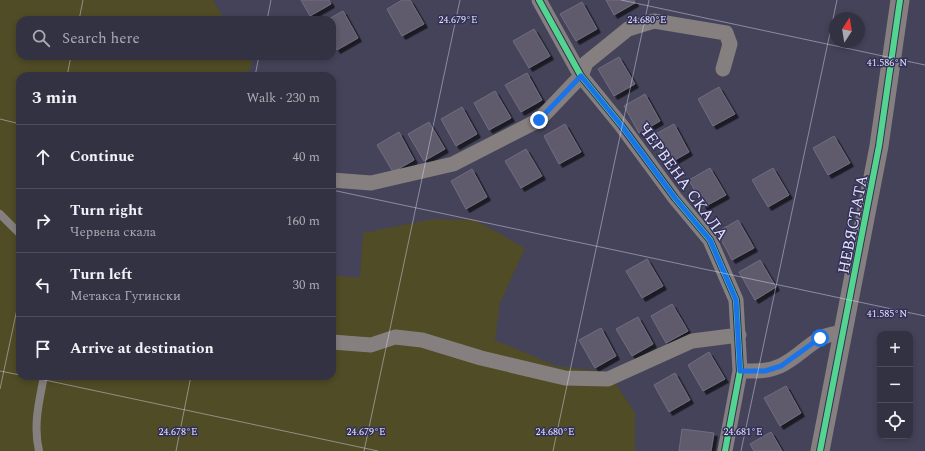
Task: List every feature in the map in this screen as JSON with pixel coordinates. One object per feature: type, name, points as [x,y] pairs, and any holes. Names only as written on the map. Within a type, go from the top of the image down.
[{"type":"street","name":"ЧЕРВЕНА СКАЛА","points":[[539,0],[581,76],[621,125],[675,198],[710,240],[736,300],[740,371],[725,451]]},
{"type":"street","name":"НЕВЯСТАТА","points":[[820,451],[879,146],[900,0]]},
{"type":"street","points":[[336,180],[371,183],[453,164],[539,120],[581,76],[586,63],[628,29],[654,21],[726,33],[730,44],[723,69]]},
{"type":"street","points":[[740,371],[765,371],[781,366],[820,338],[833,333],[844,333]]},
{"type":"street","points":[[336,342],[371,345],[396,336],[422,340],[481,358],[565,378],[608,379],[692,341],[739,335]]},
{"type":"lane","points":[[0,214],[16,230]]},
{"type":"lane","points":[[39,451],[36,436],[36,418],[43,380]]},
{"type":"shaded area","points":[[0,0],[213,0],[223,16],[16,16],[16,60],[250,60],[252,62],[249,72],[16,72],[16,380],[336,380],[336,275],[360,278],[363,233],[433,219],[475,220],[525,248],[500,303],[495,340],[556,366],[608,372],[635,413],[635,451],[0,451]]},
{"type":"building","points":[[301,0],[329,0],[331,4],[310,16]]},
{"type":"building","points":[[402,0],[410,0],[424,24],[402,36],[387,9]]},
{"type":"building","points":[[606,0],[634,0],[635,3],[614,15]]},
{"type":"building","points":[[582,2],[597,29],[576,41],[560,14]]},
{"type":"building","points":[[343,11],[358,38],[337,50],[336,16],[334,16]]},
{"type":"building","points":[[534,29],[550,56],[529,68],[513,41]]},
{"type":"building","points":[[619,57],[635,84],[614,96],[598,69]]},
{"type":"building","points":[[527,73],[542,100],[521,112],[505,85]]},
{"type":"building","points":[[719,87],[735,114],[713,126],[698,99]]},
{"type":"building","points":[[495,91],[511,118],[489,130],[474,103]]},
{"type":"building","points":[[645,94],[660,121],[639,133],[624,106]]},
{"type":"building","points":[[462,107],[477,134],[456,146],[441,119]]},
{"type":"building","points":[[429,122],[445,149],[424,161],[408,134]]},
{"type":"building","points":[[565,124],[581,152],[559,164],[544,136]]},
{"type":"building","points":[[674,124],[689,152],[668,164],[652,136]]},
{"type":"building","points":[[399,132],[414,160],[393,172],[377,145]]},
{"type":"building","points":[[834,136],[850,163],[828,175],[813,148]]},
{"type":"building","points":[[526,149],[542,176],[521,188],[505,161]]},
{"type":"building","points":[[710,168],[726,195],[704,207],[689,180]]},
{"type":"building","points":[[773,168],[789,195],[768,207],[752,180]]},
{"type":"building","points":[[472,169],[487,197],[466,209],[451,181]]},
{"type":"building","points":[[738,220],[754,248],[732,260],[717,232]]},
{"type":"building","points":[[647,259],[663,286],[642,298],[626,271]]},
{"type":"building","points":[[760,260],[776,287],[755,300],[739,272]]},
{"type":"building","points":[[672,304],[688,331],[666,343],[651,316]]},
{"type":"building","points":[[638,317],[653,344],[632,356],[616,329]]},
{"type":"building","points":[[601,328],[616,356],[595,368],[579,340]]},
{"type":"building","points":[[709,352],[725,379],[703,391],[688,365]]},
{"type":"building","points":[[675,373],[690,400],[669,412],[654,385]]},
{"type":"building","points":[[786,386],[801,413],[780,426],[764,398]]},
{"type":"building","points":[[682,429],[714,433],[711,451],[679,451]]},
{"type":"building","points":[[771,432],[782,451],[754,451],[750,444]]},
{"type":"cycle path","points":[[539,0],[581,76],[621,125],[675,198],[710,240],[736,300],[740,371],[725,451]]},
{"type":"cycle path","points":[[820,451],[879,146],[900,0]]},
{"type":"route","points":[[539,120],[581,76],[621,125],[675,198],[710,240],[736,300],[740,371],[765,371],[781,366],[820,338]]}]
